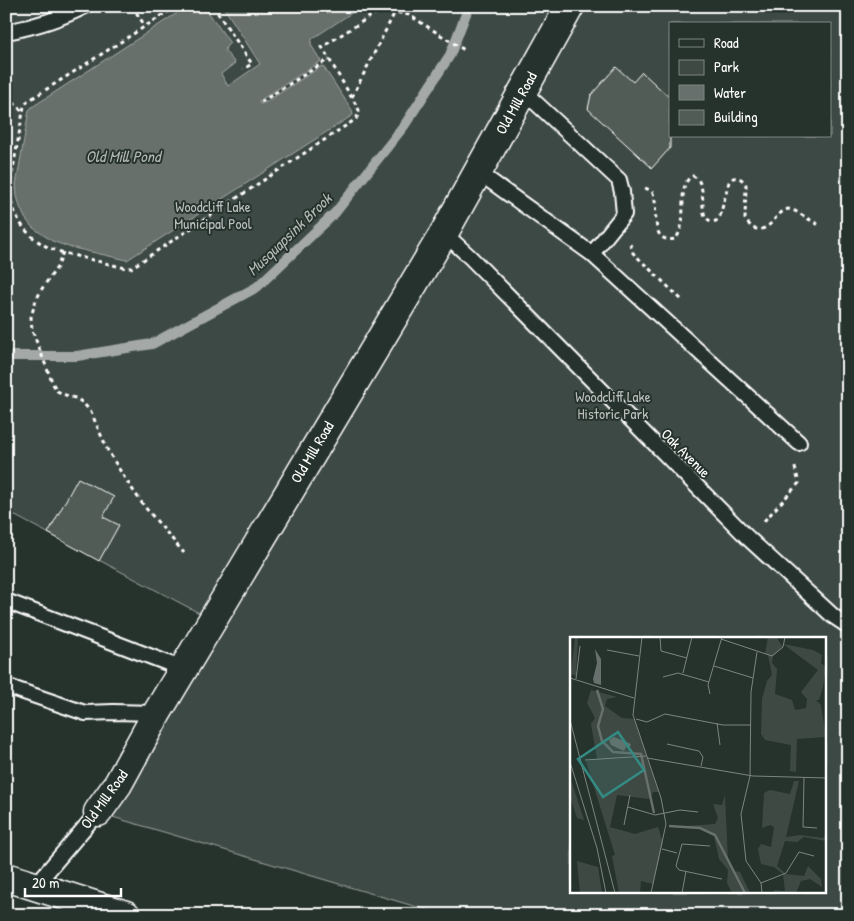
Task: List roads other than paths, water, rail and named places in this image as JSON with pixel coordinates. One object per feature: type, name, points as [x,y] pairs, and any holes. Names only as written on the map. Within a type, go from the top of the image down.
[{"type":"main road","name":"Old Mill Road","points":[[98,812],[118,784],[183,669],[444,233],[570,6]]},
{"type":"main road","points":[[6,876],[126,915]]},
{"type":"lane","points":[[6,32],[32,27],[85,6]]},
{"type":"lane","points":[[523,91],[618,180],[622,192],[624,214],[592,254]]},
{"type":"lane","points":[[478,172],[592,254],[799,443]]},
{"type":"lane","name":"Oak Avenue","points":[[444,233],[748,538],[832,616],[848,626]]},
{"type":"lane","points":[[6,601],[183,669]]},
{"type":"lane","points":[[6,686],[85,713],[157,713]]},
{"type":"lane","name":"Old Mill Road","points":[[35,886],[98,812]]},
{"type":"water","name":"Old Mill Pond","points":[[188,6],[204,6],[230,43],[225,51],[235,63],[221,74],[228,86],[260,64],[223,6],[362,6],[312,39],[311,45],[321,61],[259,101],[260,104],[266,102],[323,66],[352,110],[353,115],[127,260],[69,247],[52,241],[32,227],[25,218],[17,196],[16,185],[29,110]]},
{"type":"waterway","name":"Musquapsink Brook","points":[[6,356],[77,356],[152,344],[257,287],[335,213],[404,126],[450,55],[469,6]]},
{"type":"park label","name":"Woodcliff Lake Municipal Pool","points":[[213,214]]},
{"type":"park label","name":"Woodcliff Lake Historic Park","points":[[613,404]]}]
